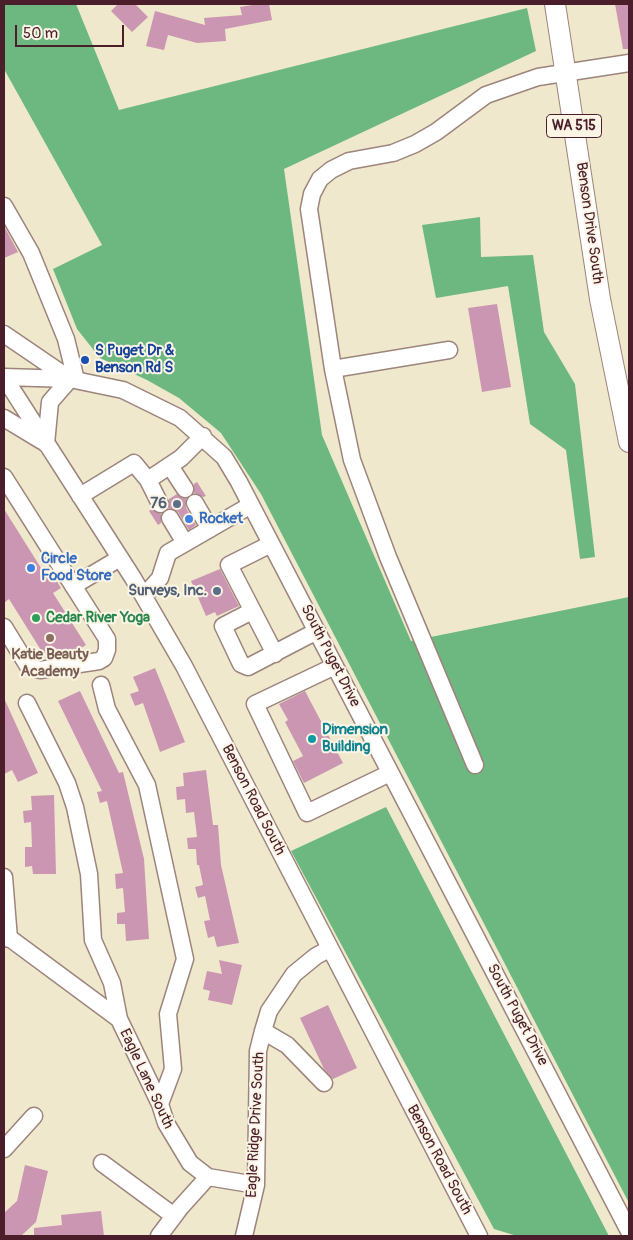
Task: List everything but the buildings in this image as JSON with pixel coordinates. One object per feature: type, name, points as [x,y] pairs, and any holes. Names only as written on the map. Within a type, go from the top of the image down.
[{"type":"main road","name":"Benson Drive South","points":[[554,4],[567,72],[600,299],[629,442]]},
{"type":"street","points":[[475,765],[388,557],[352,460],[333,370],[309,209],[312,194],[320,179],[332,170],[348,161],[393,153],[415,144],[436,132],[486,95],[538,77],[629,63]]},
{"type":"street","points":[[4,206],[31,253],[66,339],[73,380]]},
{"type":"street","points":[[4,334],[73,380]]},
{"type":"street","points":[[333,370],[449,350]]},
{"type":"street","name":"South Puget Drive","points":[[4,377],[73,380],[123,390],[152,402],[180,418],[224,457],[251,505],[629,1231]]},
{"type":"street","name":"Benson Road South","points":[[4,377],[144,596],[184,666],[479,1236]]},
{"type":"street","points":[[4,418],[46,444],[50,402],[73,380]]},
{"type":"street","points":[[148,480],[181,458],[202,436]]},
{"type":"street","points":[[80,496],[134,463],[148,480],[160,504]]},
{"type":"street","points":[[170,466],[185,489]]},
{"type":"street","points":[[4,477],[107,639],[107,650],[104,658],[99,662],[40,670],[33,669],[28,666],[4,627]]},
{"type":"street","points":[[195,503],[210,529]]},
{"type":"street","points":[[144,596],[160,578],[168,553],[251,505]]},
{"type":"street","points":[[170,518],[185,543]]},
{"type":"street","points":[[271,544],[229,565],[275,654]]},
{"type":"street","points":[[73,586],[120,558]]},
{"type":"street","points":[[252,611],[223,626],[241,664],[248,667],[317,632]]},
{"type":"street","points":[[335,666],[254,704],[307,813],[390,773]]},
{"type":"street","points":[[101,685],[108,709],[147,785],[185,958],[168,1014],[173,1069],[160,1104]]},
{"type":"street","points":[[27,703],[67,783],[75,806],[89,874],[93,940],[112,983],[118,1019]]},
{"type":"street","points":[[4,877],[7,937]]},
{"type":"street","name":"Eagle Lane South","points":[[7,937],[118,1019],[160,1104],[177,1144],[190,1163],[208,1177],[256,1186]]},
{"type":"street","name":"Eagle Ridge Drive South","points":[[244,1236],[256,1186],[258,1051],[263,1031],[270,1011],[294,974],[316,956],[329,949]]},
{"type":"street","points":[[263,1031],[287,1045],[324,1083]]},
{"type":"street","points":[[4,1150],[34,1116]]},
{"type":"street","points":[[102,1163],[174,1216]]},
{"type":"street","points":[[159,1236],[208,1177]]},
{"type":"green space","points":[[4,4],[76,4],[119,110],[527,8],[536,51],[284,169],[322,435],[411,641],[629,597],[629,1203],[261,494],[221,433],[179,398],[147,380],[100,358],[77,329],[53,269],[102,245],[4,69]]},
{"type":"green space","points":[[480,217],[481,257],[533,255],[544,332],[575,384],[595,557],[580,559],[566,450],[530,424],[508,286],[436,298],[422,225]]},
{"type":"green space","points":[[386,807],[609,1236],[517,1236],[494,1229],[291,851]]},
{"type":"place","name":"S Puget Dr & Benson Rd S","points":[[85,360]]},
{"type":"place","name":"76","points":[[177,504]]},
{"type":"place","name":"Rocket","points":[[189,519]]},
{"type":"place","name":"Circle Food Store","points":[[31,568]]},
{"type":"place","name":"Surveys, Inc.","points":[[217,591]]},
{"type":"place","name":"Cedar River Yoga","points":[[36,618]]},
{"type":"place","name":"Katie Beauty Academy","points":[[50,638]]},
{"type":"place","name":"Dimension Building","points":[[312,739]]}]
